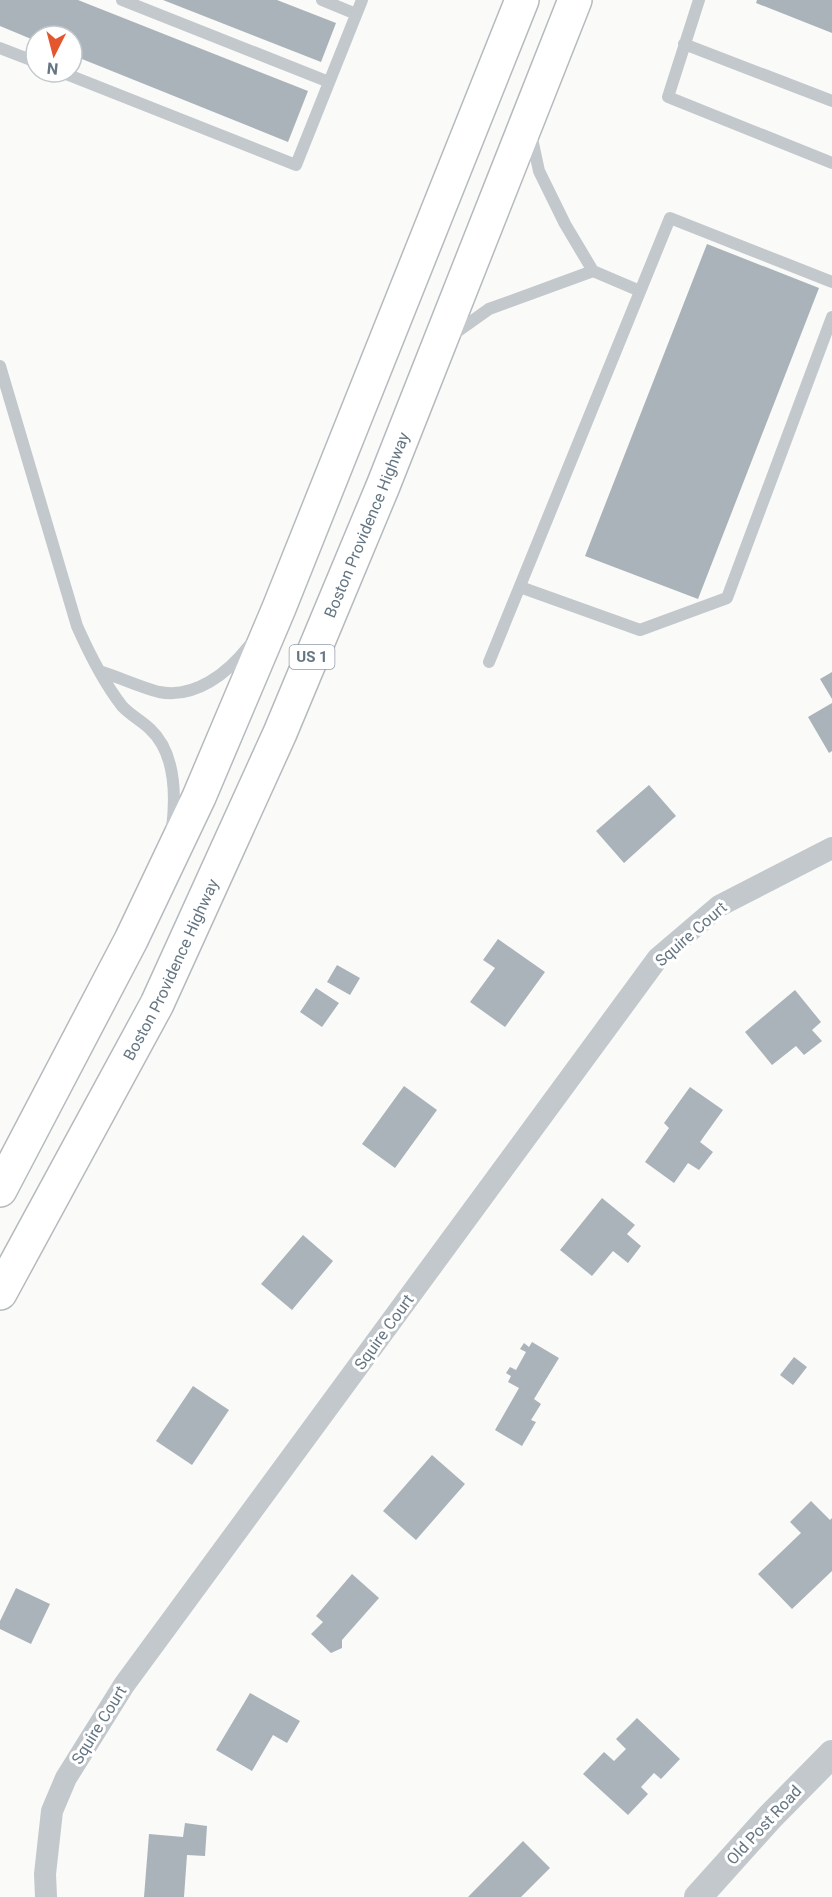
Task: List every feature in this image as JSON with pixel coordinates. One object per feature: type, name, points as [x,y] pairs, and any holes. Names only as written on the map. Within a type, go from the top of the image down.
[{"type":"main road","name":"US 1","points":[[0,1190],[131,940],[242,698],[522,0]]},
{"type":"main road","name":"Boston Providence Highway","points":[[0,1293],[157,1004],[280,733],[440,343],[575,0]]},
{"type":"street","name":"Squire Court","points":[[46,1897],[45,1874],[52,1811],[66,1778],[124,1685],[658,958],[719,906],[832,848]]},
{"type":"street","name":"Old Post Road","points":[[698,1897],[770,1817],[832,1754]]},
{"type":"lane","points":[[122,0],[329,82]]},
{"type":"lane","points":[[322,0],[356,14]]},
{"type":"lane","points":[[84,81],[296,165],[362,0]]},
{"type":"lane","points":[[699,0],[668,97],[832,164]]},
{"type":"lane","points":[[684,44],[832,101]]},
{"type":"lane","points":[[0,48],[24,57]]},
{"type":"lane","points":[[528,120],[539,171],[565,224],[593,271],[640,291]]},
{"type":"lane","points":[[489,662],[670,218],[832,282]]},
{"type":"lane","points":[[440,343],[489,309],[593,271]]},
{"type":"lane","points":[[520,587],[640,630],[727,598],[832,317]]},
{"type":"lane","points":[[0,366],[77,626],[89,653],[110,689],[124,708],[152,730],[163,745],[169,760],[174,804],[167,865]]},
{"type":"lane","points":[[102,672],[159,692],[186,692],[215,678],[234,663],[279,608]]},
{"type":"building","points":[[0,0],[78,0],[308,91],[288,142],[84,60],[84,24],[24,24],[24,36],[0,26]]},
{"type":"building","points":[[163,0],[277,0],[336,23],[321,62]]},
{"type":"building","points":[[757,0],[832,0],[832,33],[756,3]]},
{"type":"building","points":[[707,244],[819,288],[698,599],[585,556]]},
{"type":"building","points":[[832,672],[832,699],[820,679]]},
{"type":"building","points":[[832,703],[832,751],[829,753],[808,717]]},
{"type":"building","points":[[649,785],[676,816],[624,863],[596,831]]},
{"type":"building","points":[[498,939],[545,972],[505,1027],[470,1002],[495,968],[483,960]]},
{"type":"building","points":[[337,965],[360,978],[350,995],[327,982]]},
{"type":"building","points":[[316,988],[339,1003],[322,1027],[300,1012]]},
{"type":"building","points":[[795,990],[821,1022],[812,1030],[822,1041],[804,1055],[796,1046],[772,1065],[745,1032]]},
{"type":"building","points":[[404,1086],[437,1110],[395,1168],[362,1144]]},
{"type":"building","points":[[690,1087],[723,1110],[700,1142],[713,1152],[699,1170],[688,1163],[674,1183],[645,1162],[669,1128],[664,1123]]},
{"type":"building","points":[[602,1198],[635,1225],[627,1234],[641,1246],[628,1263],[613,1251],[592,1276],[560,1250]]},
{"type":"building","points":[[303,1235],[333,1261],[292,1310],[261,1284]]},
{"type":"building","points":[[532,1342],[559,1358],[534,1399],[541,1404],[531,1420],[536,1422],[522,1446],[495,1430],[519,1388],[508,1382],[511,1376],[506,1373],[510,1367],[516,1370],[526,1352],[520,1349],[524,1343],[529,1347]]},
{"type":"building","points":[[794,1357],[807,1367],[793,1385],[780,1375]]},
{"type":"building","points":[[193,1386],[229,1410],[192,1465],[156,1441]]},
{"type":"building","points":[[432,1455],[465,1484],[416,1540],[383,1511]]},
{"type":"building","points":[[811,1501],[830,1520],[832,1518],[832,1571],[792,1609],[758,1574],[801,1533],[790,1522]]},
{"type":"building","points":[[352,1574],[379,1598],[342,1640],[342,1648],[331,1653],[311,1634],[323,1622],[316,1616]]},
{"type":"building","points":[[16,1588],[50,1604],[31,1644],[0,1629],[0,1621]]},
{"type":"building","points":[[250,1693],[300,1721],[287,1743],[273,1735],[252,1771],[216,1750]]},
{"type":"building","points":[[637,1718],[680,1759],[661,1779],[654,1773],[641,1787],[648,1794],[628,1815],[583,1774],[604,1752],[614,1761],[626,1749],[616,1739]]},
{"type":"building","points":[[185,1823],[207,1826],[205,1856],[187,1855],[184,1897],[144,1897],[149,1834],[183,1837]]},
{"type":"building","points":[[523,1841],[550,1868],[521,1897],[468,1897]]}]
